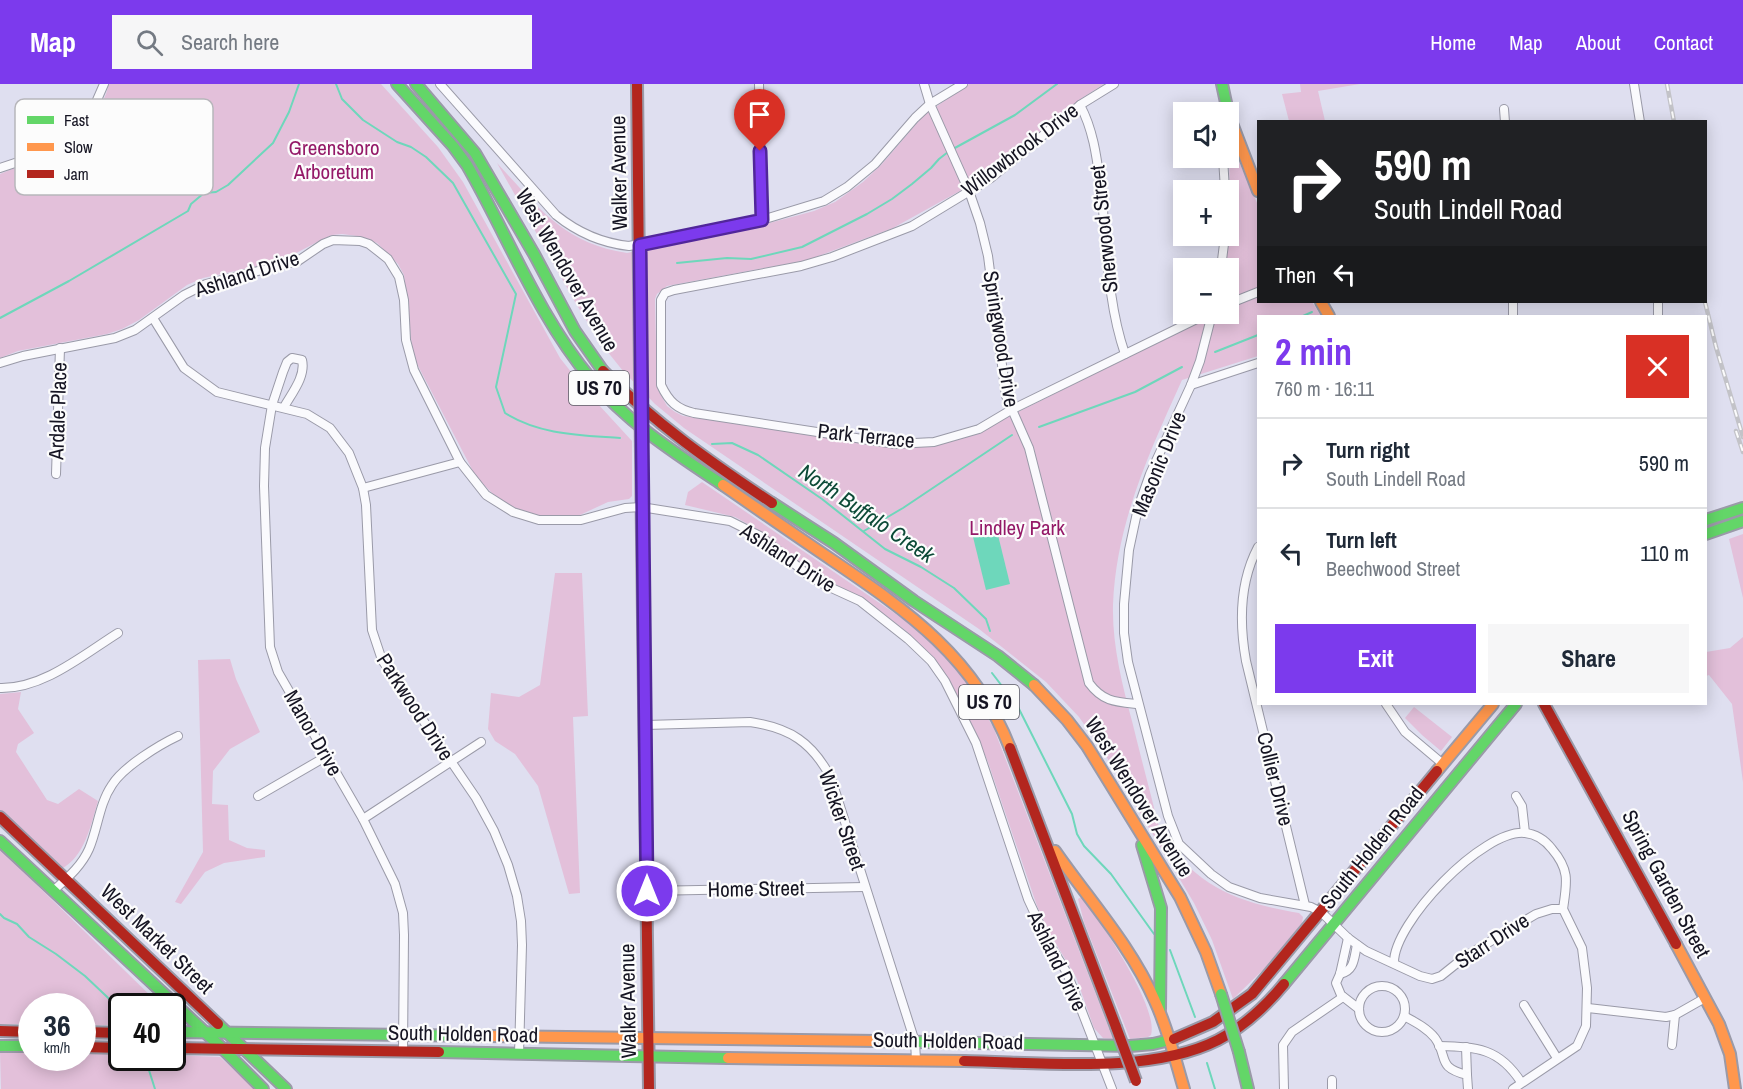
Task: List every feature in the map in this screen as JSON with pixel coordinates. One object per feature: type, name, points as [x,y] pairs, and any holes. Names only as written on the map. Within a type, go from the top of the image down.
[{"type":"main road","name":"West Wendover Avenue","points":[[397,84],[453,146],[466,165],[569,350],[614,404],[645,432],[670,450],[895,603],[925,626],[959,659],[982,689],[1000,725],[1137,1085]]},
{"type":"main road","name":"West Wendover Avenue","points":[[416,84],[475,153],[523,234],[575,331],[616,385],[671,433],[1024,675],[1055,706],[1087,746],[1180,897],[1206,952],[1221,994],[1248,1089]]},
{"type":"main road","name":"Walker Avenue","points":[[637,84],[649,1089]]},
{"type":"main road","points":[[1222,84],[1225,102]]},
{"type":"main road","points":[[1239,142],[1257,188]]},
{"type":"main road","points":[[1707,520],[1743,508]]},
{"type":"main road","points":[[1707,534],[1743,521]]},
{"type":"main road","name":"South Holden Road","points":[[186,1032],[1135,1047],[1169,1042],[1214,1022],[1246,999],[1273,971],[1492,705]]},
{"type":"main road","name":"South Holden Road","points":[[186,1048],[1101,1064],[1174,1055],[1210,1045],[1224,1038],[1252,1020],[1279,993],[1515,705]]},
{"type":"main road","name":"Spring Garden Street","points":[[1545,705],[1588,781],[1725,1038],[1733,1066],[1735,1089]]},
{"type":"main road","name":"West Market Street","points":[[0,817],[286,1089]]},
{"type":"main road","points":[[1136,826],[1161,908],[1160,1011]]},
{"type":"main road","points":[[1041,830],[1136,964],[1160,1011],[1184,1089]]},
{"type":"main road","name":"West Market Street","points":[[0,841],[263,1089]]},
{"type":"main road","points":[[0,1031],[18,1032]]},
{"type":"main road","points":[[0,1046],[18,1046]]},
{"type":"street","points":[[97,99],[104,84]]},
{"type":"street","points":[[440,84],[556,214],[569,225],[611,244],[640,245],[762,220],[824,201],[847,187],[875,164],[930,104],[963,84]]},
{"type":"street","points":[[759,84],[762,220]]},
{"type":"street","name":"Springwood Drive","points":[[924,84],[930,104],[969,191],[980,223],[988,256],[1006,396],[1029,448],[1089,683],[1096,693],[1106,700],[1138,704]]},
{"type":"street","name":"Willowbrook Drive","points":[[686,288],[801,266],[832,257],[912,226],[969,191],[1014,159],[1080,105],[1114,84]]},
{"type":"street","points":[[1634,84],[1640,120]]},
{"type":"street","points":[[1224,97],[1224,102]]},
{"type":"street","name":"Sherwood Street","points":[[1080,105],[1090,123],[1098,163],[1113,303],[1119,337],[1125,354]]},
{"type":"street","points":[[1504,109],[1504,120]]},
{"type":"street","points":[[0,168],[15,163]]},
{"type":"street","name":"Ashland Drive","points":[[0,363],[60,348],[115,338],[135,330],[184,295],[206,284],[298,261],[333,240],[360,241],[369,244],[388,259],[399,277],[404,300],[406,340],[414,370],[460,462],[486,495],[513,512],[539,520],[580,520],[625,508],[641,507],[730,521],[760,536],[807,574],[860,601],[876,612],[931,661],[945,681],[976,743],[1028,899],[1042,931],[1067,973],[1112,1089]]},
{"type":"street","name":"Park Terrace","points":[[686,288],[665,293],[661,300],[661,386],[667,398],[675,406],[684,410],[895,444],[934,442],[979,429],[1011,410],[1186,324]]},
{"type":"street","points":[[1239,300],[1257,292]]},
{"type":"street","name":"Parkwood Drive","points":[[153,318],[184,368],[203,382],[218,392],[307,414],[330,428],[349,453],[363,488],[368,526],[372,630],[376,646],[382,660],[476,798],[494,831],[508,865],[517,896],[522,945],[519,1054]]},
{"type":"street","name":"Masonic Drive","points":[[1209,324],[1191,385],[1150,474],[1138,508],[1129,550],[1124,604],[1124,633],[1128,662],[1171,828],[1179,844],[1194,861],[1229,886],[1260,898],[1305,905]]},
{"type":"street","name":"Ardale Place","points":[[57,474],[60,348]]},
{"type":"street","name":"Manor Drive","points":[[284,407],[302,376],[304,366],[302,360],[298,358],[292,358],[287,362],[272,405],[264,448],[270,647],[278,672],[363,819],[391,874],[403,913],[403,1052]]},
{"type":"street","points":[[1191,385],[1257,363]]},
{"type":"street","points":[[363,488],[460,462]]},
{"type":"street","name":"Collier Drive","points":[[1257,551],[1245,584],[1241,607],[1241,632],[1305,905]]},
{"type":"street","points":[[0,688],[20,686],[54,673],[118,633]]},
{"type":"street","points":[[1387,705],[1405,732],[1443,764]]},
{"type":"street","name":"Wicker Street","points":[[646,724],[750,722],[779,728],[806,743],[824,764],[831,778],[915,1042],[916,1060]]},
{"type":"street","points":[[53,891],[83,861],[112,784],[126,770],[178,736]]},
{"type":"street","points":[[363,819],[481,741]]},
{"type":"street","points":[[258,796],[327,756]]},
{"type":"street","points":[[1515,796],[1522,806],[1525,833]]},
{"type":"street","points":[[1394,963],[1393,952],[1405,928],[1441,883],[1460,866],[1506,835],[1525,833],[1544,841],[1566,868],[1563,909],[1582,948],[1588,1008],[1586,1026],[1579,1042],[1513,1089]]},
{"type":"street","name":"Home Street","points":[[647,891],[865,887]]},
{"type":"street","name":"Starr Drive","points":[[1305,905],[1321,912],[1357,945],[1414,974],[1432,979],[1441,976],[1471,953],[1536,914],[1552,909],[1563,909]]},
{"type":"street","points":[[1348,938],[1336,983],[1337,989],[1343,997],[1359,1009],[1363,1022],[1377,1032],[1393,1029],[1400,1024],[1404,1016],[1403,999],[1398,992],[1387,985],[1373,987],[1365,993],[1359,1009]]},
{"type":"street","points":[[1340,974],[1352,968],[1357,945]]},
{"type":"street","points":[[1342,964],[1352,968]]},
{"type":"street","points":[[1284,1089],[1283,1046],[1292,1032],[1343,997]]},
{"type":"street","points":[[1588,1008],[1666,1017],[1675,1015],[1705,998]]},
{"type":"street","points":[[1524,1005],[1557,1058]]},
{"type":"street","points":[[1672,1044],[1675,1015]]},
{"type":"street","points":[[1404,1016],[1430,1032],[1447,1066],[1467,1075]]},
{"type":"street","points":[[1439,1046],[1484,1050],[1507,1063],[1521,1082]]},
{"type":"street","points":[[1466,1047],[1468,1089]]},
{"type":"street","points":[[1332,1080],[1332,1089]]},
{"type":"green space","name":"Greensboro Arboretum","points":[[109,84],[381,84],[438,147],[463,182],[560,358],[587,392],[632,441],[632,496],[629,499],[608,502],[580,515],[565,517],[537,516],[514,508],[493,494],[476,477],[416,362],[412,347],[404,275],[398,264],[377,243],[357,236],[332,235],[281,261],[203,278],[187,285],[139,320],[122,329],[18,351],[0,358],[0,174],[15,168],[15,195],[213,195],[213,99],[103,99]]},
{"type":"green space","name":"Lindley Park","points":[[969,84],[1104,84],[1082,98],[1012,157],[978,181],[893,228],[808,260],[667,286],[657,294],[655,299],[657,388],[667,406],[683,416],[762,426],[874,445],[906,447],[933,445],[982,430],[1195,324],[1239,324],[1239,258],[1226,258],[1227,246],[1239,246],[1239,180],[1229,180],[1229,168],[1239,168],[1239,162],[1257,203],[1257,303],[1313,303],[1320,315],[1257,315],[1257,356],[1182,380],[1136,490],[1127,517],[1115,575],[1114,634],[1121,678],[1160,831],[1187,866],[1219,889],[1256,904],[1299,913],[1303,917],[1302,923],[1268,965],[1233,999],[1212,940],[1194,903],[1106,756],[1079,717],[1046,682],[979,629],[684,428],[655,404],[623,371],[599,341],[497,163],[553,221],[585,241],[627,253],[762,225],[814,211],[835,202],[863,182],[882,164],[924,115]]},
{"type":"green space","points":[[1300,84],[1360,84],[1318,91],[1325,120],[1289,120],[1282,94],[1301,92]]},
{"type":"green space","points":[[702,482],[928,637],[966,679],[994,729],[1113,1039],[1103,1038],[1094,1028],[1076,977],[1050,934],[1037,906],[988,762],[975,732],[961,702],[930,654],[906,631],[864,599],[827,580],[757,529],[735,517],[685,505],[688,492]]},
{"type":"green space","points":[[1743,534],[1743,598],[1729,539]]},
{"type":"green space","points":[[555,573],[582,573],[588,716],[573,717],[580,893],[569,894],[538,786],[515,754],[495,741],[488,729],[491,693],[519,697],[540,685]]},
{"type":"green space","points":[[1743,637],[1743,782],[1732,704],[1709,675],[1707,676],[1707,652],[1730,648]]},
{"type":"green space","points":[[230,659],[236,679],[260,732],[230,749],[213,771],[212,804],[228,805],[229,840],[247,848],[265,850],[265,857],[224,863],[205,872],[181,904],[175,902],[203,852],[198,660]]},
{"type":"green space","points":[[21,692],[18,709],[34,733],[18,744],[16,752],[47,800],[58,804],[79,789],[98,801],[86,839],[76,857],[61,869],[0,812],[0,694]]},
{"type":"green space","points":[[1414,707],[1452,737],[1441,751],[1405,718]]},
{"type":"green space","points":[[0,849],[148,993],[108,993],[108,1025],[96,1025],[96,993],[18,993],[18,1024],[0,1024]]},
{"type":"green space","points":[[1083,896],[1137,985],[1151,1022],[1151,1035],[1148,1037],[1130,1039],[1084,922],[1078,899]]},
{"type":"green space","points":[[0,1051],[18,1052],[18,1071],[96,1071],[96,1053],[108,1054],[108,1071],[186,1071],[186,1056],[220,1057],[255,1089],[1,1089]]},
{"type":"shaded area","points":[[997,531],[1010,584],[986,590],[973,537]]},
{"type":"waterway","points":[[213,192],[228,185],[273,143],[289,112],[299,84]]},
{"type":"waterway","name":"North Buffalo Creek","points":[[336,84],[342,99],[363,120],[426,157],[453,183],[516,294],[496,387],[505,413],[546,430],[575,435],[620,438]]},
{"type":"waterway","points":[[953,149],[1015,115],[1057,84]]},
{"type":"waterway","points":[[677,263],[727,258],[751,259],[802,247],[892,199],[948,152]]},
{"type":"waterway","points":[[0,318],[69,281],[188,211],[191,204],[202,195]]},
{"type":"waterway","points":[[1305,315],[1312,312]]},
{"type":"waterway","points":[[1215,352],[1257,335]]},
{"type":"waterway","points":[[1039,427],[1135,392],[1182,367]]},
{"type":"waterway","points":[[864,531],[903,508],[1012,435]]},
{"type":"waterway","name":"North Buffalo Creek","points":[[712,444],[732,443],[758,455],[822,499],[885,549],[921,567],[954,588],[986,619],[990,631]]},
{"type":"waterway","name":"North Buffalo Creek","points":[[992,673],[1018,707],[1072,814],[1077,834],[1084,846],[1111,874],[1154,934]]},
{"type":"waterway","points":[[0,914],[17,924],[29,937],[85,976],[108,998]]},
{"type":"waterway","name":"North Buffalo Creek","points":[[1170,950],[1195,1017]]},
{"type":"waterway","name":"North Buffalo Creek","points":[[1207,1063],[1215,1089]]},
{"type":"waterway","points":[[149,1071],[155,1089]]},
{"type":"railway","points":[[1667,84],[1674,120]]},
{"type":"railway","points":[[1705,303],[1743,437]]},
{"type":"railway","points":[[1736,431],[1743,452]]},
{"type":"traffic: fast","points":[[397,84],[453,146],[467,165],[539,302],[572,355],[591,379],[620,410],[636,423],[723,485]]},
{"type":"traffic: fast","points":[[416,84],[475,153],[534,254],[575,331],[603,371]]},
{"type":"traffic: fast","points":[[1222,84],[1226,102]]},
{"type":"traffic: fast","points":[[641,455],[646,865]]},
{"type":"traffic: fast","points":[[772,503],[998,656],[1034,685]]},
{"type":"traffic: fast","points":[[1707,520],[1743,508]]},
{"type":"traffic: fast","points":[[1707,534],[1743,521]]},
{"type":"traffic: fast","points":[[1284,984],[1515,705]]},
{"type":"traffic: fast","points":[[0,841],[263,1089]]},
{"type":"traffic: fast","points":[[1142,845],[1161,908],[1160,1009]]},
{"type":"traffic: fast","points":[[1221,994],[1239,1052]]},
{"type":"traffic: fast","points":[[218,1024],[286,1089]]},
{"type":"traffic: fast","points":[[186,1032],[487,1036]]},
{"type":"traffic: fast","points":[[877,1041],[1130,1046],[1174,1039]]},
{"type":"traffic: fast","points":[[0,1046],[18,1046]]},
{"type":"traffic: fast","points":[[439,1052],[728,1058]]},
{"type":"traffic: fast","points":[[1239,1052],[1248,1089]]},
{"type":"traffic: slow","points":[[1239,142],[1257,188]]},
{"type":"traffic: slow","points":[[1322,303],[1328,315]]},
{"type":"traffic: slow","points":[[640,373],[641,455]]},
{"type":"traffic: slow","points":[[723,485],[860,579],[937,640],[978,688],[995,716],[1010,748]]},
{"type":"traffic: slow","points":[[1034,685],[1067,720],[1087,746],[1180,897],[1206,952],[1221,994]]},
{"type":"traffic: slow","points":[[1437,771],[1492,705]]},
{"type":"traffic: slow","points":[[1055,851],[1122,942],[1145,981],[1164,1022],[1184,1089]]},
{"type":"traffic: slow","points":[[1676,944],[1719,1024],[1730,1054],[1735,1089]]},
{"type":"traffic: slow","points":[[487,1036],[877,1041]]},
{"type":"traffic: slow","points":[[728,1058],[964,1061]]},
{"type":"traffic: jam","points":[[637,84],[640,373]]},
{"type":"traffic: jam","points":[[603,371],[684,442],[772,503]]},
{"type":"traffic: jam","points":[[1545,705],[1676,944]]},
{"type":"traffic: jam","points":[[1010,748],[1116,1027]]},
{"type":"traffic: jam","points":[[1174,1039],[1213,1022],[1252,994],[1437,771]]},
{"type":"traffic: jam","points":[[0,817],[218,1024]]},
{"type":"traffic: jam","points":[[646,865],[649,1089]]},
{"type":"traffic: jam","points":[[964,1061],[1094,1064],[1160,1058],[1190,1051],[1218,1040],[1237,1029],[1262,1008],[1284,984]]},
{"type":"traffic: jam","points":[[1116,1027],[1136,1081]]},
{"type":"traffic: jam","points":[[0,1031],[18,1032]]},
{"type":"traffic: jam","points":[[96,1032],[108,1033]]},
{"type":"traffic: jam","points":[[96,1047],[108,1048]]},
{"type":"traffic: jam","points":[[186,1048],[439,1052]]},
{"type":"route","points":[[647,891],[641,507],[640,245],[762,220],[760,151]]}]
